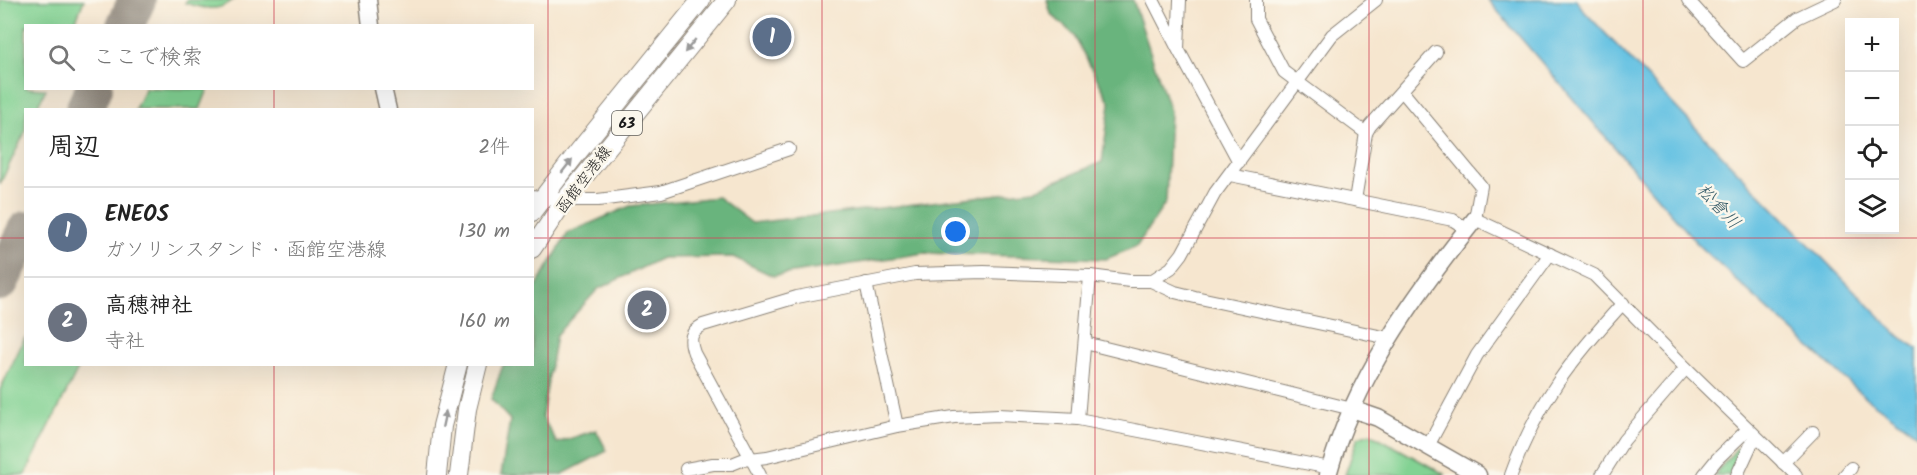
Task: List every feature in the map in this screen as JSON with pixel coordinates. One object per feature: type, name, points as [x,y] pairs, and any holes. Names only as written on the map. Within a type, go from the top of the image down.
[{"type":"main road","name":"函館空港線","points":[[536,202],[701,0]]},
{"type":"main road","name":"函館空港線","points":[[534,246],[565,200],[727,0]]},
{"type":"main road","points":[[437,475],[442,426],[457,366]]},
{"type":"main road","points":[[459,475],[464,426],[478,366]]},
{"type":"street","points":[[368,0],[370,24]]},
{"type":"street","points":[[1153,0],[1235,154]]},
{"type":"street","points":[[1178,49],[1180,0]]},
{"type":"street","points":[[1256,0],[1256,19],[1292,79],[1366,134]]},
{"type":"street","points":[[1151,281],[1171,268],[1176,261],[1215,193],[1230,175],[1235,154],[1292,79],[1332,35],[1376,0]]},
{"type":"street","points":[[1688,0],[1743,61],[1797,18],[1835,0]]},
{"type":"street","points":[[1355,201],[1366,134],[1370,126],[1436,52]]},
{"type":"street","points":[[384,90],[388,108]]},
{"type":"street","points":[[686,469],[767,457],[897,426],[954,417],[998,415],[1078,418],[1329,472],[1353,409],[1388,338],[1471,224],[1481,186],[1402,91]]},
{"type":"street","points":[[536,202],[598,200],[661,192],[789,149]]},
{"type":"street","points":[[1230,175],[1471,224],[1550,254],[1594,275],[1796,475]]},
{"type":"street","points":[[1428,446],[1477,355],[1550,254]]},
{"type":"street","points":[[760,475],[694,352],[690,340],[694,331],[703,325],[797,297],[915,274],[984,272],[1090,276],[1151,281],[1174,292],[1388,338]]},
{"type":"street","points":[[1078,418],[1090,276]]},
{"type":"street","points":[[866,283],[897,426]]},
{"type":"street","points":[[1511,475],[1521,448],[1548,396],[1581,350],[1623,303]]},
{"type":"street","points":[[1085,343],[1353,409],[1378,418],[1478,475]]},
{"type":"street","points":[[1602,475],[1624,440],[1686,368]]},
{"type":"street","points":[[1704,475],[1717,459],[1752,432]]},
{"type":"street","points":[[1737,475],[1752,432]]},
{"type":"street","points":[[1783,463],[1813,432]]},
{"type":"green space","points":[[0,0],[84,0],[74,24],[24,24],[24,90],[46,90],[36,108],[24,108],[24,134],[0,184]]},
{"type":"green space","points":[[187,0],[233,0],[222,7],[210,8],[185,3]]},
{"type":"green space","points":[[1047,0],[1133,0],[1170,111],[1166,202],[1137,246],[1106,259],[924,253],[773,276],[733,257],[662,258],[598,289],[556,335],[542,416],[557,443],[596,430],[607,451],[561,475],[501,475],[510,420],[491,399],[503,366],[534,366],[534,290],[568,233],[630,206],[718,197],[752,223],[1034,190],[1102,162],[1110,103],[1073,34],[1051,14]]},
{"type":"green space","points":[[144,90],[208,90],[200,108],[135,108]]},
{"type":"green space","points":[[24,339],[24,366],[80,366],[25,475],[0,475],[0,390]]},
{"type":"green space","points":[[1370,433],[1446,475],[1345,475],[1358,437]]},
{"type":"green space","points":[[1737,448],[1742,451],[1731,475],[1714,475]]},
{"type":"water","name":"松倉川","points":[[1488,0],[1576,0],[1735,169],[1900,337],[1917,348],[1917,434],[1866,398],[1701,248]]},
{"type":"taxiway","points":[[126,24],[137,0]]},
{"type":"taxiway","points":[[85,108],[93,90]]},
{"type":"taxiway","points":[[0,282],[24,234]]},
{"type":"place","name":"ENEOS","points":[[772,37]]},
{"type":"place","name":"高穂神社","points":[[647,310]]}]
